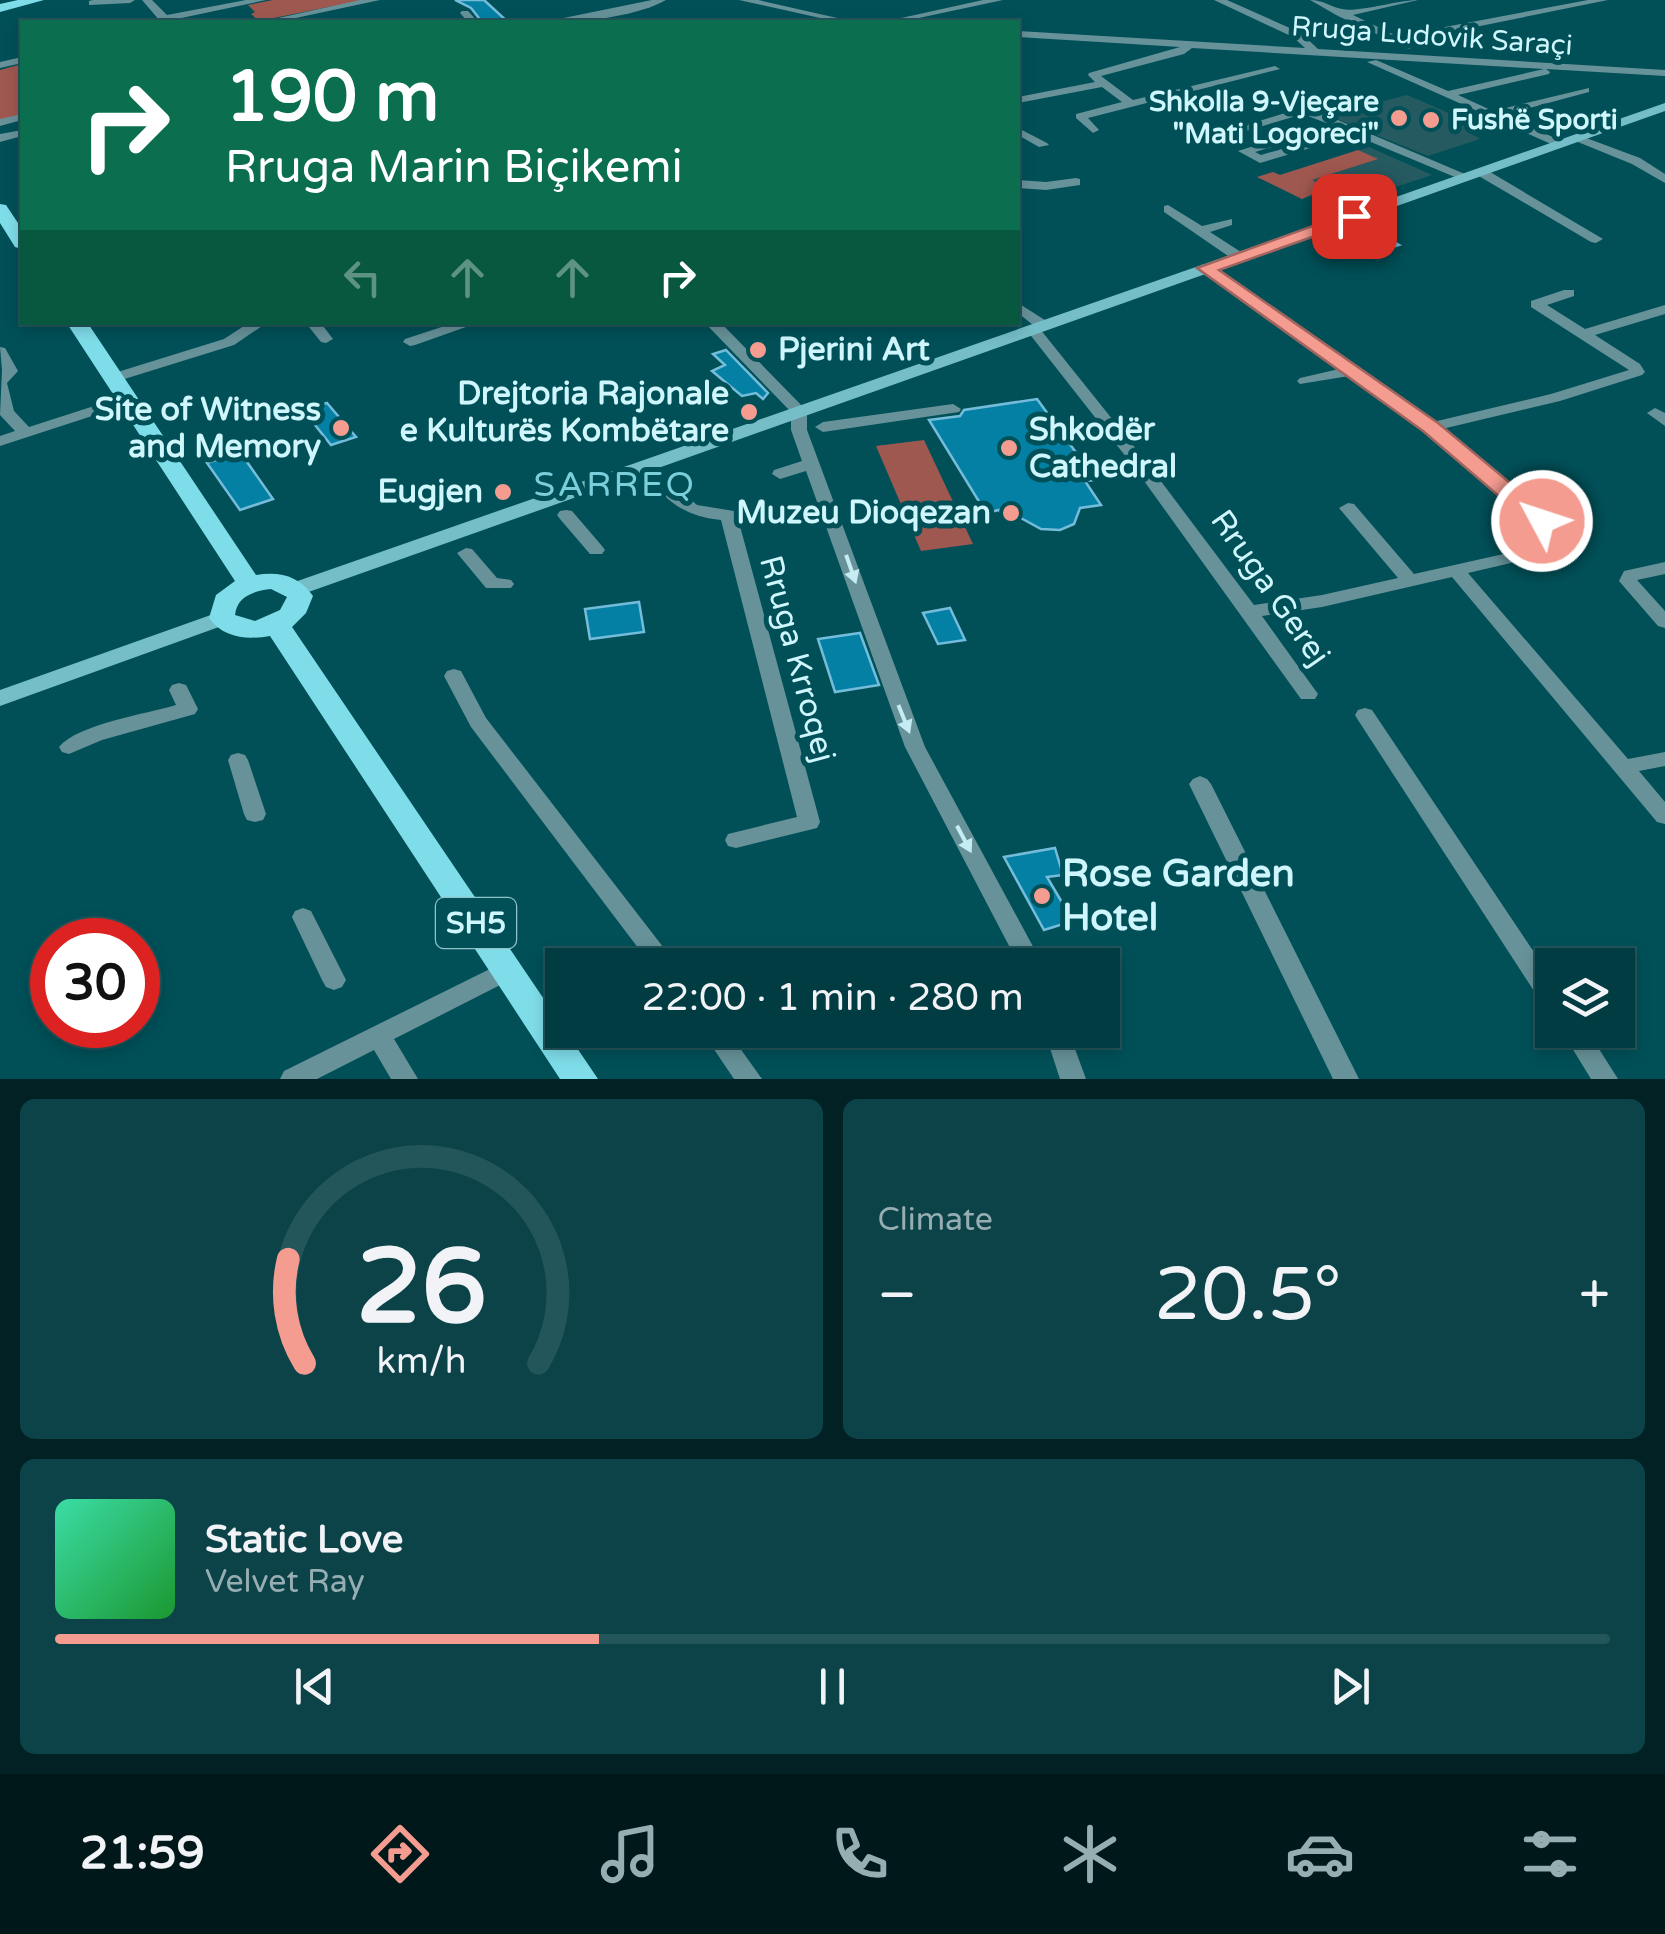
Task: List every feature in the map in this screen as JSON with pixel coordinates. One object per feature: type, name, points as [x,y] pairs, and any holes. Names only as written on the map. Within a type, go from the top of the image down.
[{"type":"main road","points":[[0,6],[15,0]]},
{"type":"main road","points":[[0,6],[37,0]]},
{"type":"main road","points":[[222,618],[226,599],[250,585],[271,581],[296,589],[1665,108]]},
{"type":"main road","points":[[0,209],[20,240]]},
{"type":"main road","points":[[78,325],[250,585]]},
{"type":"main road","points":[[222,618],[237,628],[276,624],[300,603],[296,589]]},
{"type":"main road","points":[[0,698],[222,618]]},
{"type":"main road","name":"SH5","points":[[276,624],[580,1079]]},
{"type":"street","points":[[92,3],[130,0]]},
{"type":"street","points":[[146,0],[165,20]]},
{"type":"street","points":[[171,20],[261,0]]},
{"type":"street","points":[[276,20],[375,0]]},
{"type":"street","points":[[561,20],[642,7],[660,0]]},
{"type":"street","points":[[748,2],[770,0]]},
{"type":"street","points":[[898,20],[998,0]]},
{"type":"street","points":[[1219,0],[1297,35],[1315,52]]},
{"type":"street","points":[[1315,0],[1401,42],[1422,59]]},
{"type":"street","points":[[1341,14],[1413,0]]},
{"type":"street","points":[[1401,42],[1413,36],[1603,0]]},
{"type":"street","points":[[748,2],[840,20]]},
{"type":"street","points":[[635,20],[642,7]]},
{"type":"street","name":"Rruga Ludovik Saraçi","points":[[1020,34],[1665,73]]},
{"type":"street","points":[[1130,103],[1093,75],[1166,56],[1190,44]]},
{"type":"street","points":[[1092,130],[1080,116],[1275,69],[1245,47]]},
{"type":"street","points":[[1358,56],[1560,144]]},
{"type":"street","points":[[1449,94],[1565,67]]},
{"type":"street","points":[[1020,100],[1102,84]]},
{"type":"street","points":[[1493,114],[1585,90]]},
{"type":"street","points":[[1342,98],[1302,109],[1352,132],[1473,175],[1596,239]]},
{"type":"street","points":[[1202,142],[1306,111]]},
{"type":"street","points":[[1336,124],[1244,152],[1260,159],[1352,132]]},
{"type":"street","points":[[1020,132],[1043,145]]},
{"type":"street","points":[[1577,138],[1665,178]]},
{"type":"street","points":[[1020,184],[1076,182]]},
{"type":"street","points":[[1168,209],[1238,257]]},
{"type":"street","points":[[1202,230],[1227,222]]},
{"type":"street","points":[[1206,268],[1430,427],[1570,544],[1250,612]]},
{"type":"street","points":[[1430,427],[1521,406],[1637,372],[1536,304],[1568,293]]},
{"type":"street","name":"Rruga Gerej","points":[[1020,308],[1112,423],[1308,694]]},
{"type":"street","points":[[1584,334],[1665,309]]},
{"type":"street","points":[[0,441],[120,389],[180,358],[229,342],[256,325]]},
{"type":"street","points":[[314,325],[326,339]]},
{"type":"street","points":[[410,342],[464,325]]},
{"type":"street","points":[[715,325],[799,411],[799,430],[915,747],[1022,948]]},
{"type":"street","points":[[0,350],[10,371],[0,383],[6,412],[26,432]]},
{"type":"street","points":[[1306,381],[1352,372]]},
{"type":"street","points":[[823,427],[952,408]]},
{"type":"street","points":[[780,474],[813,463]]},
{"type":"street","name":"Rruga Krroqej","points":[[662,484],[681,506],[705,514],[728,514],[808,822],[736,840]]},
{"type":"street","points":[[1348,508],[1410,581]]},
{"type":"street","points":[[566,515],[596,550]]},
{"type":"street","points":[[466,554],[492,584],[505,584]]},
{"type":"street","points":[[1665,568],[1628,578],[1665,622]]},
{"type":"street","points":[[1456,570],[1665,816]]},
{"type":"street","points":[[454,676],[478,722],[652,948]]},
{"type":"street","points":[[69,747],[95,734],[188,710],[179,690]]},
{"type":"street","points":[[1365,715],[1535,972]]},
{"type":"street","points":[[1624,766],[1665,759]]},
{"type":"street","points":[[238,760],[255,814]]},
{"type":"street","points":[[1200,784],[1346,1079]]},
{"type":"street","points":[[303,917],[334,980]]},
{"type":"street","points":[[293,1079],[508,970]]},
{"type":"street","points":[[380,1036],[405,1079]]},
{"type":"street","points":[[726,1048],[748,1079]]},
{"type":"street","points":[[1063,1048],[1074,1079]]},
{"type":"street","points":[[1585,1048],[1605,1079]]},
{"type":"shaded area","points":[[273,0],[363,0],[264,20],[251,14],[255,12],[248,5]]},
{"type":"shaded area","points":[[20,65],[20,116],[0,121],[0,70]]},
{"type":"shaded area","name":"Shkolla 9-Vjeçare \"Mati Logoreci\"","points":[[1407,95],[1479,126],[1465,130],[1480,139],[1428,156],[1317,111],[1321,109],[1318,107],[1336,102],[1364,106]]},
{"type":"shaded area","points":[[1369,147],[1432,175],[1344,204],[1321,193],[1302,199],[1257,177],[1273,172],[1280,175]]},
{"type":"shaded area","points":[[1358,150],[1378,159],[1312,180],[1325,188],[1302,199],[1257,177],[1273,172],[1280,175]]},
{"type":"shaded area","points":[[924,440],[973,544],[921,551],[876,446]]},
{"type":"building","points":[[455,0],[484,0],[506,20],[480,20],[471,8]]},
{"type":"building","points":[[1372,230],[1399,245],[1376,252],[1349,237]]},
{"type":"building","points":[[726,350],[768,393],[763,399],[756,393],[742,396],[712,371],[725,365],[713,354]]},
{"type":"building","name":"Shkodër Cathedral","points":[[1037,399],[1096,480],[1085,481],[1101,505],[1080,508],[1074,524],[1060,530],[1041,529],[1019,517],[1005,520],[999,510],[986,513],[929,420],[960,416],[964,410]]},
{"type":"building","points":[[327,403],[356,437],[331,445],[303,410]]},
{"type":"building","points":[[240,452],[273,499],[240,510],[207,463]]},
{"type":"building","points":[[639,602],[644,632],[590,639],[585,609]]},
{"type":"building","points":[[950,608],[965,640],[938,644],[923,613]]},
{"type":"building","points":[[860,633],[879,685],[835,692],[818,639]]},
{"type":"building","name":"Rose Garden Hotel","points":[[1055,848],[1063,875],[1047,877],[1073,921],[1044,930],[1004,857]]},
{"type":"place","name":"Shkolla 9-Vjeçare \"Mati Logoreci\"","points":[[1399,118]]},
{"type":"place","name":"Fushë Sporti","points":[[1431,120]]},
{"type":"place","name":"Pjerini Art","points":[[758,350]]},
{"type":"place","name":"Drejtoria Rajonale e Kulturës Kombëtare","points":[[749,412]]},
{"type":"place","name":"Site of Witness and Memory","points":[[341,428]]},
{"type":"place","name":"Shkodër Cathedral","points":[[1009,448]]},
{"type":"place","name":"Eugjen","points":[[503,492]]},
{"type":"place","name":"Muzeu Dioqezan","points":[[1011,513]]},
{"type":"place","name":"Rose Garden Hotel","points":[[1042,896]]},
{"type":"district","name":"SARREQ","points":[[615,485]]},
{"type":"route","points":[[1354,216],[1206,268],[1430,427],[1542,521]]}]
